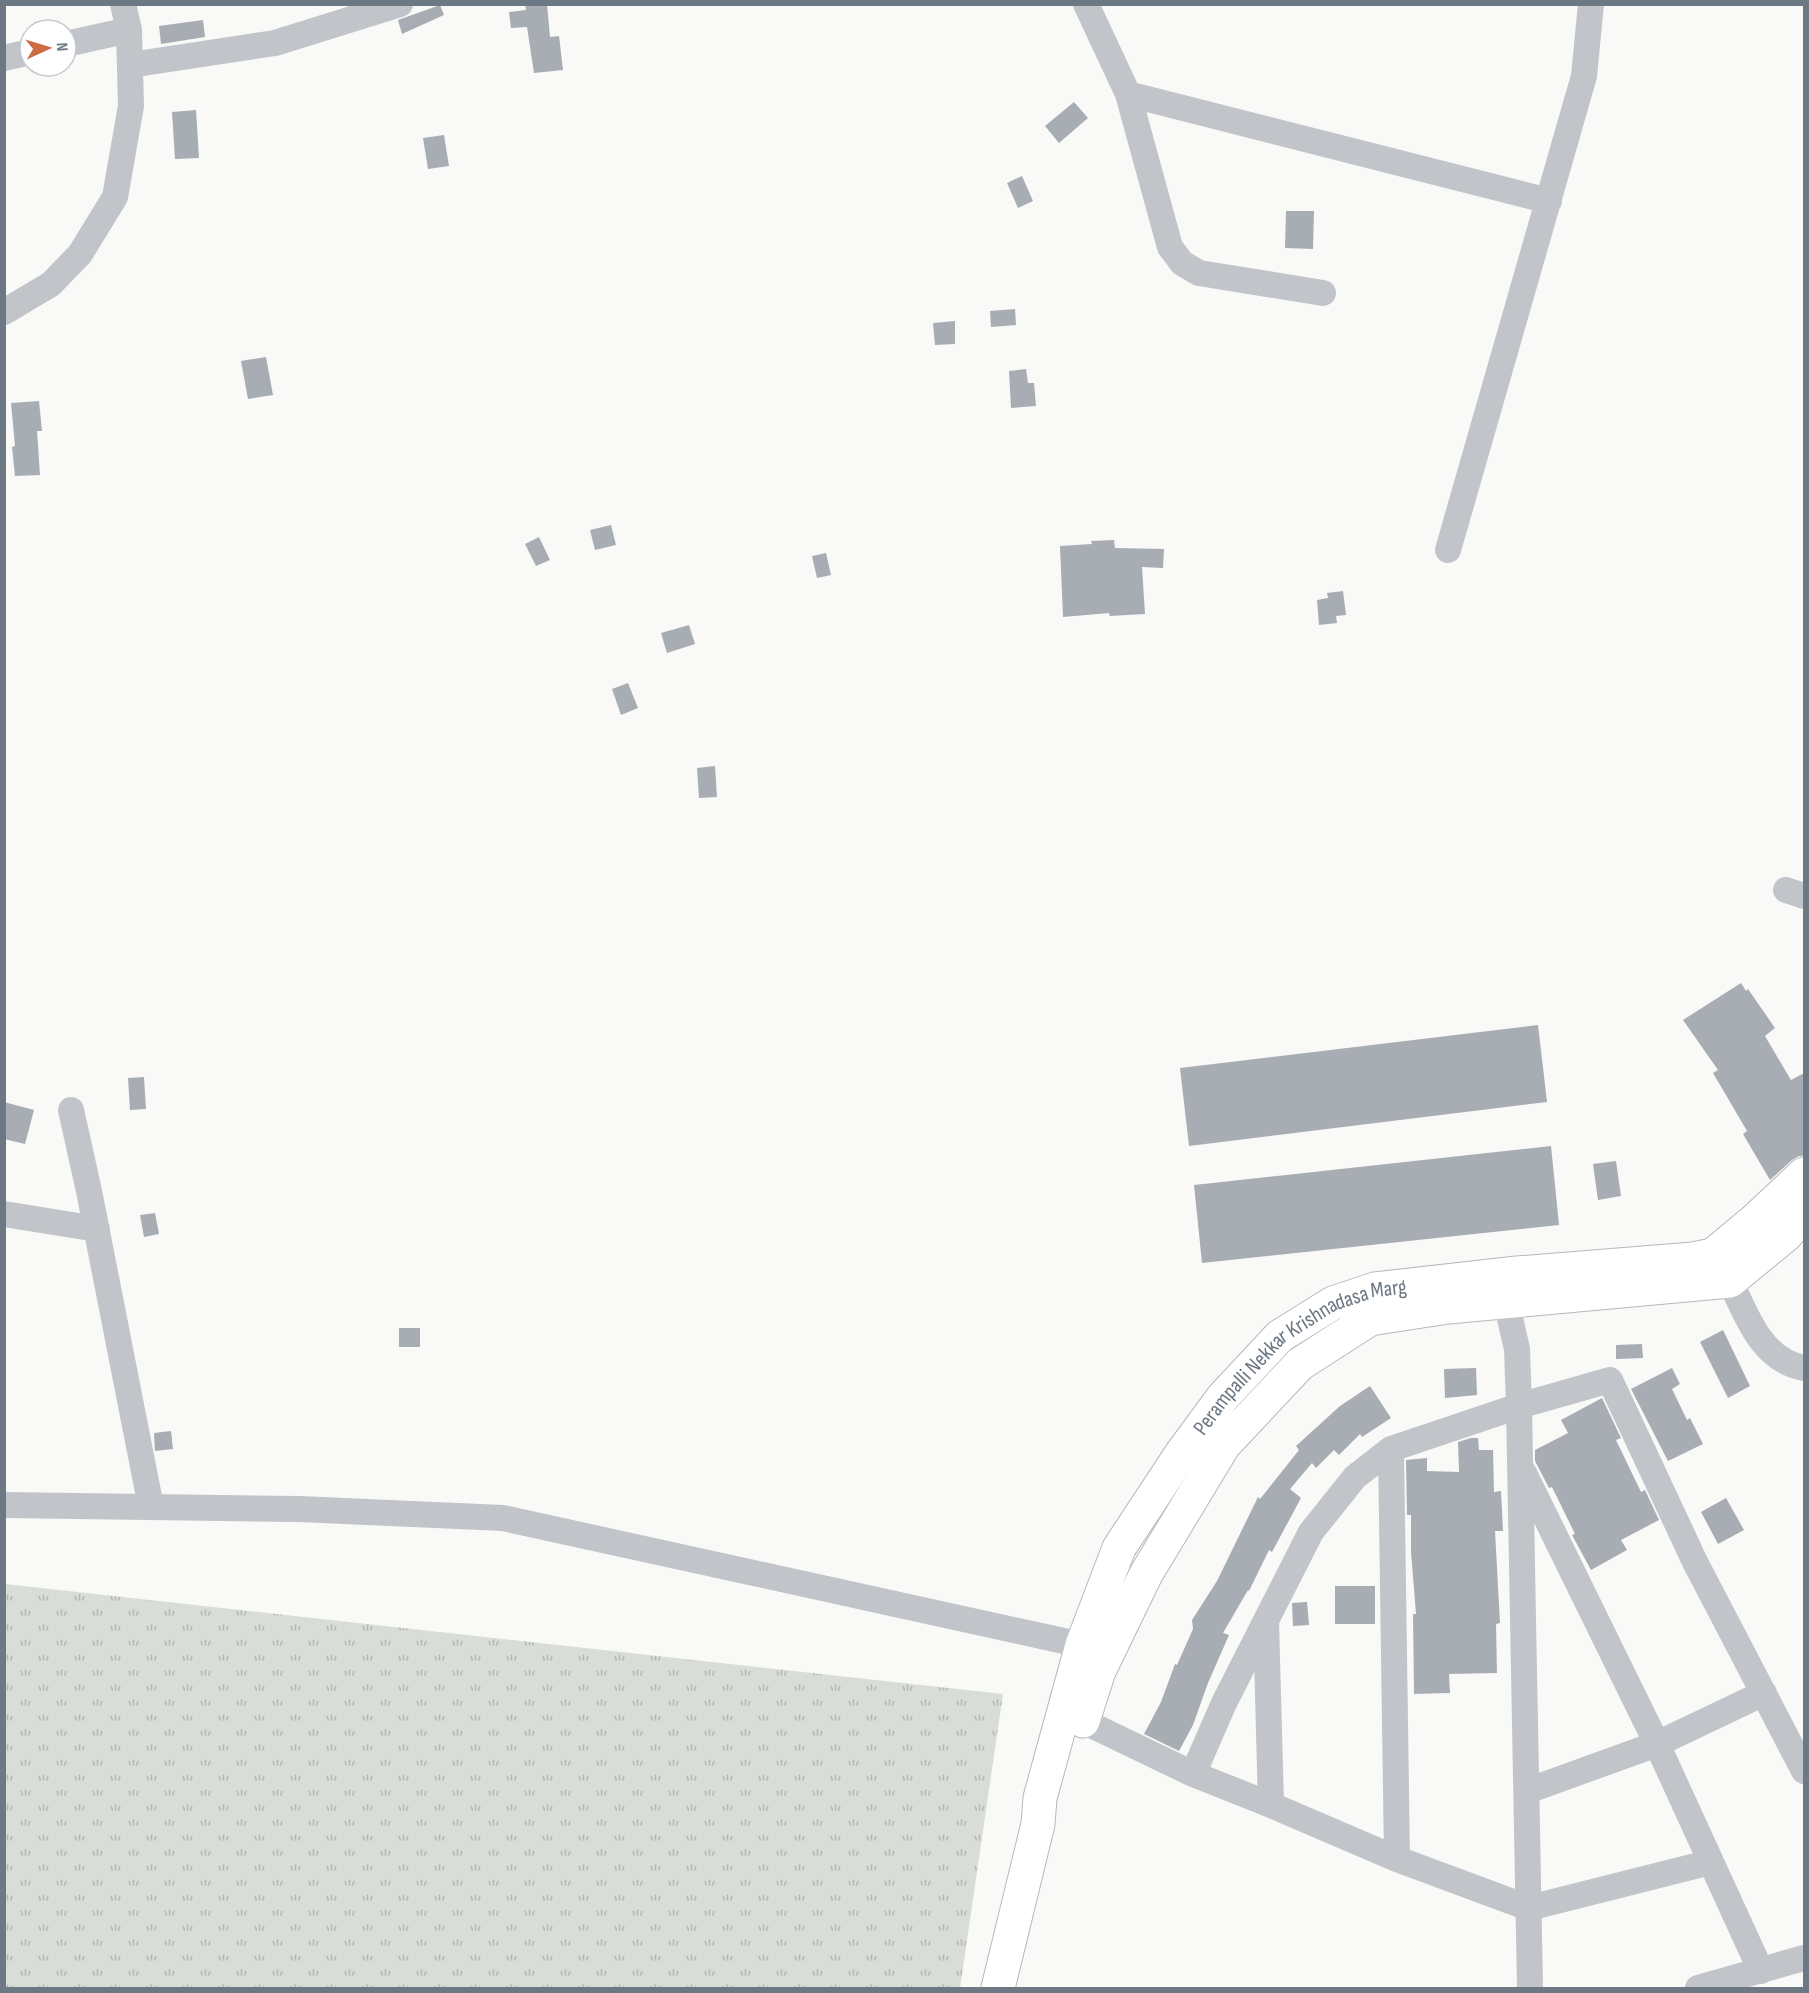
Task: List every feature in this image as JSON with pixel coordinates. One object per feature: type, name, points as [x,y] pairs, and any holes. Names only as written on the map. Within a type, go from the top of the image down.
[{"type":"main road","name":"Perampalli Nekkar Krishnadasa Marg","points":[[998,1989],[1038,1824],[1040,1798],[1082,1645],[1119,1548],[1181,1454],[1223,1397],[1280,1336],[1333,1303],[1375,1289],[1516,1273],[1694,1259],[1713,1255],[1804,1174]]},
{"type":"main road","points":[[1730,1281],[1786,1235],[1804,1214]]},
{"type":"main road","name":"Perampalli Nekkar Krishnadasa Marg","points":[[1038,1824],[1062,1785],[1099,1671],[1146,1574],[1224,1445],[1300,1364],[1370,1319],[1448,1307],[1730,1281]]},
{"type":"street","points":[[4,312],[51,284],[80,254],[115,197],[131,106],[129,30],[123,4]]},
{"type":"street","points":[[130,65],[275,43],[400,4]]},
{"type":"street","points":[[1086,4],[1128,94],[1170,247],[1182,263],[1199,273],[1323,293]]},
{"type":"street","points":[[1448,550],[1584,76],[1592,4]]},
{"type":"street","points":[[78,41],[129,30]]},
{"type":"street","points":[[1128,94],[1549,201]]},
{"type":"street","points":[[71,1110],[97,1229],[151,1507]]},
{"type":"street","points":[[4,1214],[97,1229]]},
{"type":"street","points":[[1730,1281],[1755,1333],[1772,1353],[1792,1365],[1804,1368]]},
{"type":"street","points":[[1506,1301],[1517,1348],[1530,1989]]},
{"type":"street","points":[[1193,1774],[1224,1703],[1311,1532],[1354,1477],[1391,1449],[1519,1406],[1610,1380],[1695,1562],[1804,1771]]},
{"type":"street","points":[[1391,1449],[1397,1859]]},
{"type":"street","points":[[1520,1464],[1657,1744],[1761,1971]]},
{"type":"street","points":[[4,1505],[299,1509],[503,1518],[1082,1645]]},
{"type":"street","points":[[1266,1617],[1271,1805]]},
{"type":"street","points":[[1527,1791],[1657,1744],[1764,1693]]},
{"type":"street","points":[[1083,1721],[1193,1774],[1397,1859],[1529,1908],[1711,1862]]},
{"type":"street","points":[[1698,1989],[1804,1958]]},
{"type":"green space","points":[[5,1584],[1003,1694],[960,1988],[5,1988]]},
{"type":"building","points":[[525,4],[547,4],[550,37],[559,36],[563,70],[534,73],[527,27],[511,28],[509,12],[526,10]]},
{"type":"building","points":[[440,5],[444,15],[402,34],[398,20]]},
{"type":"building","points":[[203,20],[205,37],[161,44],[159,26]]},
{"type":"building","points":[[1074,102],[1088,118],[1059,143],[1045,126]]},
{"type":"building","points":[[196,110],[199,158],[175,159],[172,112]]},
{"type":"building","points":[[444,135],[449,166],[428,169],[423,138]]},
{"type":"building","points":[[1022,176],[1033,201],[1018,208],[1007,183]]},
{"type":"building","points":[[1286,211],[1314,211],[1313,249],[1285,248]]},
{"type":"building","points":[[1015,309],[1016,325],[991,327],[990,311]]},
{"type":"building","points":[[955,321],[955,344],[935,345],[933,323]]},
{"type":"building","points":[[266,357],[273,395],[248,399],[241,361]]},
{"type":"building","points":[[1026,369],[1028,383],[1034,383],[1036,406],[1011,408],[1009,371]]},
{"type":"building","points":[[39,401],[42,431],[37,431],[40,475],[15,476],[11,403]]},
{"type":"building","points":[[611,525],[616,545],[595,550],[590,530]]},
{"type":"building","points":[[539,537],[550,560],[536,566],[525,544]]},
{"type":"building","points":[[1114,540],[1115,548],[1164,549],[1163,568],[1142,567],[1145,614],[1110,616],[1109,613],[1063,617],[1060,546]]},
{"type":"building","points":[[826,553],[831,575],[817,578],[812,556]]},
{"type":"building","points":[[1343,591],[1346,615],[1336,616],[1337,623],[1319,625],[1317,600],[1328,598],[1327,593]]},
{"type":"building","points":[[689,625],[695,644],[667,653],[661,633]]},
{"type":"building","points":[[628,683],[638,708],[621,715],[612,689]]},
{"type":"building","points":[[715,766],[717,797],[699,798],[697,768]]},
{"type":"building","points":[[1741,983],[1746,991],[1748,989],[1775,1028],[1765,1036],[1791,1080],[1804,1073],[1804,1156],[1792,1160],[1770,1180],[1743,1134],[1747,1131],[1713,1073],[1718,1070],[1683,1020]]},
{"type":"building","points":[[1538,1025],[1547,1102],[1189,1146],[1180,1068]]},
{"type":"building","points":[[144,1077],[146,1109],[130,1110],[128,1078]]},
{"type":"building","points":[[4,1102],[34,1110],[25,1144],[4,1139]]},
{"type":"building","points":[[1551,1146],[1559,1225],[1202,1263],[1194,1185]]},
{"type":"building","points":[[1616,1161],[1621,1196],[1598,1200],[1593,1164]]},
{"type":"building","points":[[155,1213],[159,1234],[144,1237],[140,1215]]},
{"type":"building","points":[[399,1328],[420,1328],[420,1347],[399,1347]]},
{"type":"building","points":[[1723,1330],[1750,1386],[1728,1398],[1700,1342]]},
{"type":"building","points":[[1642,1344],[1643,1358],[1616,1359],[1616,1345]]},
{"type":"building","points":[[1476,1368],[1477,1395],[1445,1398],[1444,1369]]},
{"type":"building","points":[[1672,1368],[1680,1384],[1672,1389],[1687,1420],[1690,1418],[1703,1444],[1668,1461],[1631,1389]]},
{"type":"building","points":[[1370,1386],[1391,1418],[1362,1437],[1360,1434],[1339,1455],[1334,1450],[1316,1468],[1312,1463],[1290,1489],[1301,1498],[1272,1552],[1269,1550],[1249,1591],[1223,1633],[1229,1635],[1193,1725],[1179,1751],[1144,1734],[1161,1702],[1175,1664],[1177,1665],[1193,1629],[1192,1620],[1217,1581],[1258,1497],[1260,1499],[1299,1450],[1296,1446],[1340,1406]]},
{"type":"building","points":[[1602,1398],[1621,1438],[1616,1440],[1641,1492],[1645,1490],[1659,1520],[1621,1540],[1627,1550],[1591,1570],[1572,1535],[1575,1534],[1552,1487],[1549,1488],[1535,1461],[1535,1450],[1568,1433],[1561,1420]]},
{"type":"building","points":[[171,1431],[173,1449],[155,1451],[154,1433]]},
{"type":"building","points":[[1478,1438],[1479,1450],[1493,1450],[1494,1492],[1501,1491],[1503,1531],[1495,1531],[1500,1623],[1496,1624],[1497,1673],[1449,1674],[1450,1693],[1414,1694],[1413,1614],[1416,1614],[1411,1552],[1411,1515],[1407,1515],[1406,1460],[1427,1458],[1427,1471],[1459,1472],[1458,1442]]},
{"type":"building","points":[[1726,1498],[1744,1530],[1718,1544],[1701,1512]]},
{"type":"building","points":[[1335,1586],[1375,1586],[1375,1624],[1335,1624]]},
{"type":"building","points":[[1307,1602],[1309,1625],[1293,1626],[1292,1603]]}]
